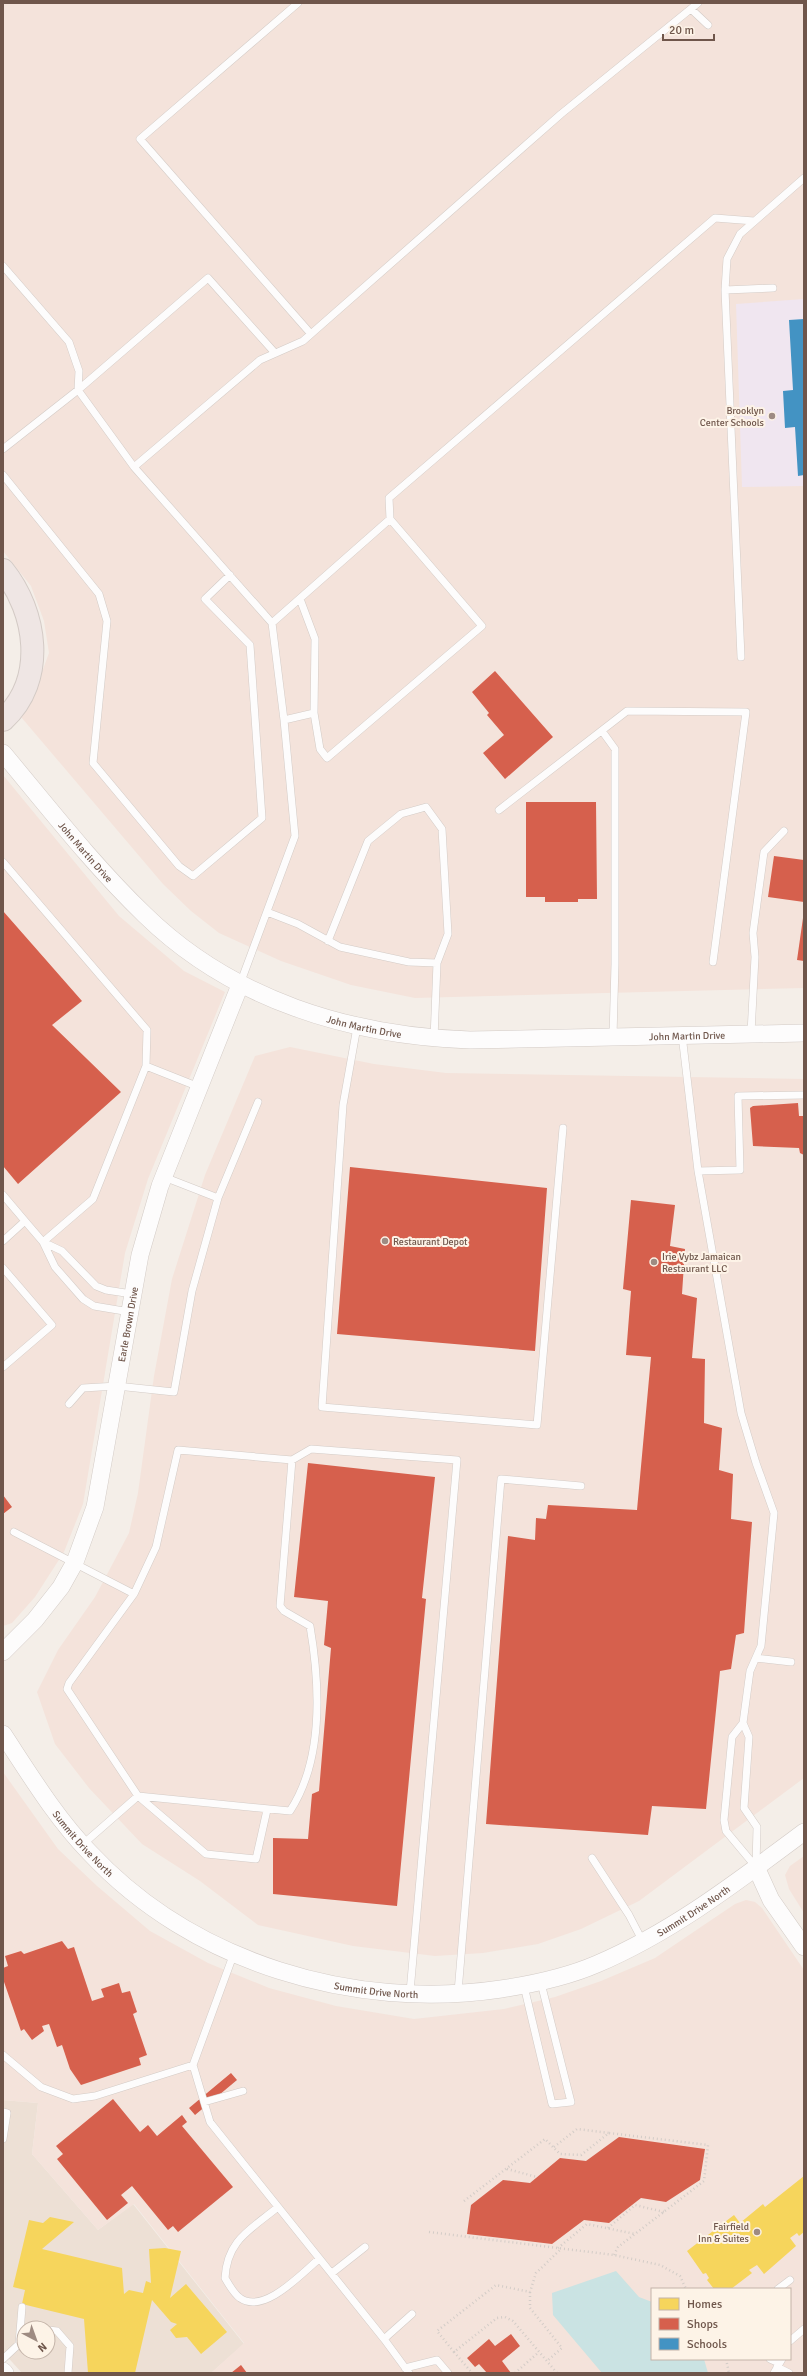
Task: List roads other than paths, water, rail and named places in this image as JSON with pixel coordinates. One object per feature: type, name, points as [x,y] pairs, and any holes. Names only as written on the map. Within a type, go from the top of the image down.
[{"type":"highway","points":[[3,570],[20,593],[32,632],[34,648],[28,680],[20,698],[10,713],[3,720]]},
{"type":"street","name":"John Martin Drive","points":[[3,753],[106,875],[146,916],[189,952],[240,985],[294,1008],[357,1027],[434,1039],[613,1037],[804,1032]]},
{"type":"street","name":"Earle Brown Drive","points":[[3,1652],[35,1620],[61,1587],[75,1562],[95,1507],[140,1255],[163,1177],[240,985]]},
{"type":"street","name":"Summit Drive North","points":[[3,1734],[33,1779],[82,1845],[129,1889],[170,1920],[234,1953],[305,1979],[366,1992],[458,1994],[541,1983],[595,1965],[644,1943],[702,1907],[804,1832]]},
{"type":"street","points":[[756,1867],[771,1900],[804,1946]]},
{"type":"lane","points":[[298,3],[140,139],[311,334]]},
{"type":"lane","points":[[134,467],[260,360],[303,341],[561,114],[698,3]]},
{"type":"lane","points":[[691,9],[708,25]]},
{"type":"lane","points":[[741,657],[725,290],[728,259],[740,234],[804,178]]},
{"type":"lane","points":[[300,599],[316,639],[314,713],[320,749],[327,758],[482,626],[390,519],[389,498],[715,218],[754,221]]},
{"type":"lane","points":[[3,266],[69,342],[79,371],[78,390],[134,467],[272,623],[284,720],[295,836],[240,985]]},
{"type":"lane","points":[[3,449],[78,390],[208,278],[275,353]]},
{"type":"lane","points":[[725,290],[773,288]]},
{"type":"lane","points":[[3,475],[99,594],[107,621],[92,763],[179,866],[193,876],[262,818],[250,645],[205,599],[230,575]]},
{"type":"lane","points":[[272,623],[390,519]]},
{"type":"lane","points":[[499,810],[627,710],[746,712],[713,962]]},
{"type":"lane","points":[[284,720],[314,713]]},
{"type":"lane","points":[[602,731],[615,749],[615,964],[613,1037]]},
{"type":"lane","points":[[328,940],[368,841],[401,814],[426,807],[442,830],[448,934],[437,963],[434,1039]]},
{"type":"lane","points":[[751,1033],[755,957],[753,933],[764,852],[784,831]]},
{"type":"lane","points":[[3,862],[147,1030],[146,1066],[93,1199],[43,1242]]},
{"type":"lane","points":[[267,912],[298,924],[340,947],[409,962],[437,963]]},
{"type":"lane","points":[[357,1027],[343,1105],[322,1407],[537,1425],[563,1128]]},
{"type":"lane","points":[[682,1034],[698,1171],[741,1413],[756,1464],[774,1513],[762,1639],[750,1671],[743,1723],[732,1737],[724,1820],[726,1831],[756,1867]]},
{"type":"lane","points":[[146,1066],[199,1087]]},
{"type":"lane","points":[[698,1171],[740,1170],[738,1096],[804,1095]]},
{"type":"lane","points":[[69,1404],[84,1388],[117,1386],[174,1392],[192,1292],[218,1198],[258,1102]]},
{"type":"lane","points":[[163,1177],[218,1198]]},
{"type":"lane","points":[[3,1195],[43,1242],[55,1267],[83,1299],[94,1306],[131,1312]]},
{"type":"lane","points":[[3,1241],[25,1221]]},
{"type":"lane","points":[[43,1242],[62,1252],[96,1286],[106,1290],[134,1294]]},
{"type":"lane","points":[[3,1268],[52,1325],[3,1366]]},
{"type":"lane","points":[[267,1810],[257,1859],[209,1855],[138,1796],[67,1689],[68,1683],[134,1594],[156,1547],[176,1450],[292,1460],[311,1449],[457,1460],[410,1994]]},
{"type":"lane","points":[[82,1845],[138,1796],[267,1810],[289,1812],[291,1810],[306,1779],[318,1715],[317,1670],[310,1626],[284,1611],[280,1606],[292,1460]]},
{"type":"lane","points":[[458,1994],[501,1479],[582,1486]]},
{"type":"lane","points":[[14,1532],[75,1562],[134,1594]]},
{"type":"lane","points":[[756,1658],[791,1662]]},
{"type":"lane","points":[[743,1723],[749,1737],[744,1808],[757,1827],[756,1867]]},
{"type":"lane","points":[[592,1858],[629,1915],[644,1943]]},
{"type":"lane","points":[[234,1953],[193,2065],[210,2122],[332,2273],[407,2371],[437,2360],[448,2373]]},
{"type":"lane","points":[[524,1986],[552,2104],[571,2102],[541,1983]]},
{"type":"lane","points":[[3,2055],[41,2087],[73,2099],[95,2096],[193,2065]]},
{"type":"lane","points":[[204,2102],[242,2091]]},
{"type":"lane","points":[[3,2112],[6,2113],[3,2139]]},
{"type":"lane","points":[[278,2207],[238,2239],[227,2256],[225,2278],[232,2290],[240,2299],[250,2302],[260,2302],[274,2296],[320,2259]]},
{"type":"lane","points":[[332,2273],[365,2247]]},
{"type":"lane","points":[[779,2288],[790,2280]]},
{"type":"lane","points":[[22,2307],[22,2320]]},
{"type":"lane","points":[[384,2339],[412,2314]]},
{"type":"lane","points":[[791,2340],[804,2329]]},
{"type":"lane","points":[[56,2331],[70,2346],[68,2373]]},
{"type":"lane","points":[[3,2359],[16,2347]]},
{"type":"lane","points":[[778,2366],[789,2373]]},
{"type":"water","points":[[616,2271],[639,2297],[651,2302],[651,2360],[704,2360],[708,2373],[602,2373],[553,2315],[552,2293]]},
{"type":"place","name":"Brooklyn Center Schools","points":[[772,416]]},
{"type":"place","name":"Restaurant Depot","points":[[385,1241]]},
{"type":"place","name":"Irie Vybz Jamaican Restaurant LLC","points":[[654,1262]]},
{"type":"place","name":"Fairfield Inn & Suites","points":[[757,2232]]}]
